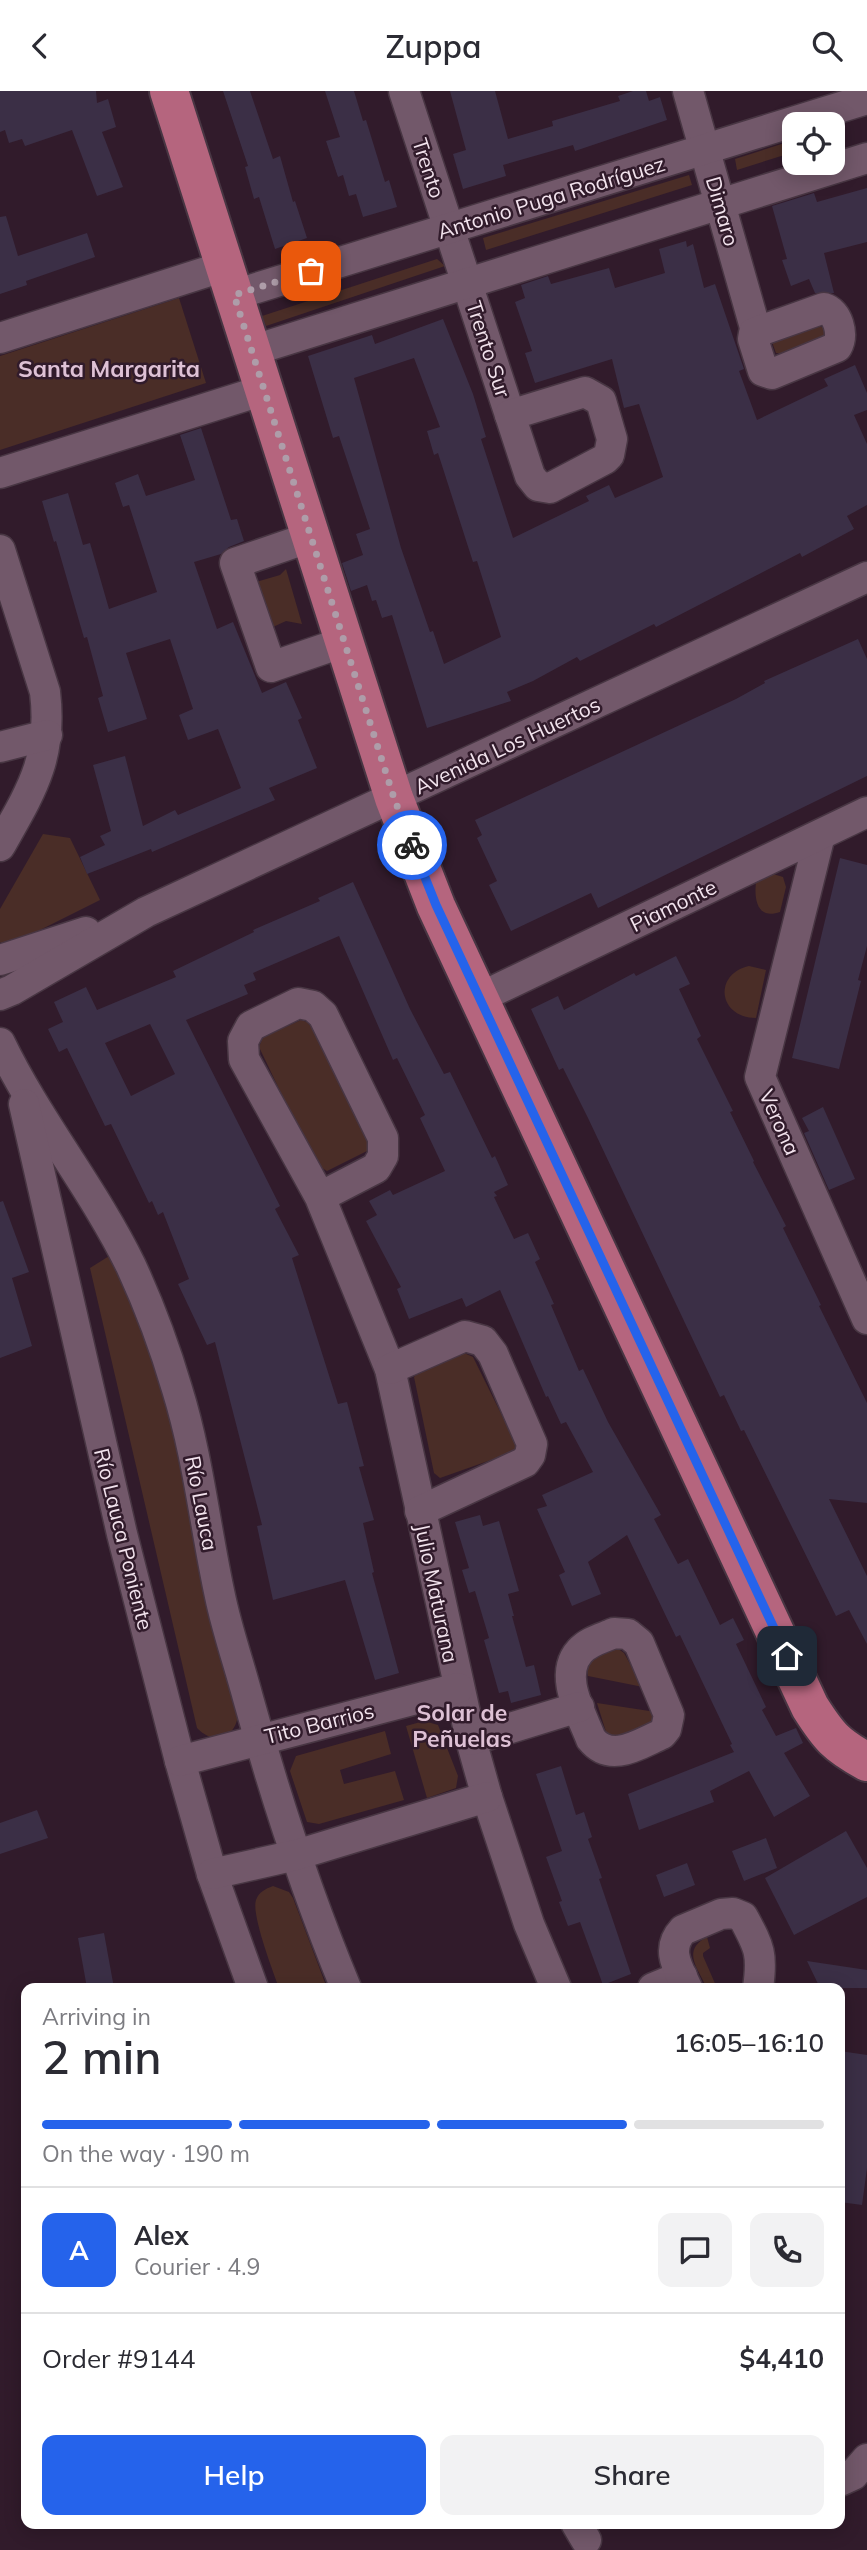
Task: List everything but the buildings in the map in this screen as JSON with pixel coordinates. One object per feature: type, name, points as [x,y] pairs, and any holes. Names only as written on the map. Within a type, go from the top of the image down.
[{"type":"main road","points":[[169,91],[394,798],[436,905],[810,1707],[827,1734],[842,1748],[867,1762]]},
{"type":"street","name":"Trento","points":[[404,91],[467,284]]},
{"type":"street","name":"Dimaro","points":[[688,91],[756,331]]},
{"type":"street","name":"Antonio Puga Rodríguez","points":[[0,338],[449,228],[867,99]]},
{"type":"street","points":[[251,351],[867,158]]},
{"type":"street","name":"Trento Sur","points":[[467,284],[510,415]]},
{"type":"street","points":[[0,473],[264,390]]},
{"type":"street","points":[[311,537],[235,563],[271,667],[344,642]]},
{"type":"street","points":[[0,549],[45,692],[47,735],[36,781],[0,846]]},
{"type":"street","name":"Avenida Los Huertos","points":[[0,995],[146,912],[867,577]]},
{"type":"street","points":[[0,747],[47,735]]},
{"type":"street","name":"Piamonte","points":[[479,998],[867,812]]},
{"type":"street","name":"Verona","points":[[820,835],[760,1077],[867,1319]]},
{"type":"street","name":"Avenida Los Huertos","points":[[0,960],[146,912]]},
{"type":"street","name":"Julio Maturana","points":[[320,1197],[376,1168],[383,1156],[383,1138],[323,1015],[313,1006],[298,1003],[251,1026],[246,1033],[242,1050],[244,1059],[320,1197],[390,1369],[471,1740],[528,1924],[554,1983]]},
{"type":"street","name":"Río Lauca","points":[[0,1042],[19,1083],[94,1201],[131,1266],[158,1333],[178,1390],[220,1599],[259,1738],[296,1855],[344,1983]]},
{"type":"street","name":"Río Lauca Poniente","points":[[19,1083],[122,1534],[180,1761],[212,1874],[251,1983]]},
{"type":"street","points":[[390,1369],[465,1336],[483,1341],[493,1354],[532,1444],[530,1455],[525,1462],[420,1511]]},
{"type":"street","name":"Tito Barrios","points":[[180,1761],[259,1738],[458,1688]]},
{"type":"street","points":[[471,1740],[579,1707]]},
{"type":"street","points":[[212,1874],[296,1855],[487,1797]]},
{"type":"street","points":[[685,1982],[674,1959],[673,1950],[678,1935],[683,1930],[721,1914],[733,1913],[743,1917],[758,1945],[762,1957],[759,1983]]},
{"type":"street","points":[[845,2479],[853,2475],[867,2459]]},
{"type":"shaded area","points":[[782,144],[782,156],[737,170],[735,159]]},
{"type":"shaded area","points":[[689,175],[692,185],[486,250],[483,238]]},
{"type":"shaded area","points":[[437,259],[445,266],[266,326],[262,316]]},
{"type":"shaded area","points":[[179,298],[206,383],[0,450],[0,356]]},
{"type":"shaded area","points":[[816,326],[827,328],[825,337],[788,354],[776,353],[772,342]]},
{"type":"shaded area","points":[[286,569],[302,624],[286,621],[273,627],[256,582],[280,575]]},
{"type":"shaded area","points":[[43,834],[70,838],[100,900],[12,944],[2,944],[0,909]]},
{"type":"shaded area","points":[[773,874],[783,877],[786,887],[780,912],[772,914],[762,911],[759,906],[756,882]]},
{"type":"shaded area","points":[[749,966],[766,970],[756,1018],[734,1011],[725,995],[725,986],[730,977]]},
{"type":"shaded area","points":[[301,1020],[307,1022],[316,1032],[370,1142],[369,1150],[327,1171],[315,1164],[259,1047],[263,1037]]},
{"type":"shaded area","points":[[114,1253],[161,1376],[238,1711],[237,1720],[230,1733],[218,1738],[204,1734],[197,1728],[90,1268]]},
{"type":"shaded area","points":[[464,1353],[473,1357],[517,1446],[511,1453],[440,1478],[434,1473],[414,1377],[418,1372]]},
{"type":"shaded area","points":[[617,1648],[624,1653],[643,1687],[588,1676],[587,1664],[590,1658]]},
{"type":"shaded area","points":[[597,1703],[656,1712],[654,1723],[620,1740],[607,1735]]},
{"type":"shaded area","points":[[424,1721],[438,1725],[458,1776],[456,1788],[427,1798],[406,1726]]},
{"type":"shaded area","points":[[385,1731],[391,1754],[340,1770],[344,1784],[395,1771],[404,1800],[319,1824],[307,1822],[290,1771],[296,1756]]},
{"type":"shaded area","points":[[273,1886],[289,1892],[293,1898],[325,1983],[277,1983],[263,1943],[255,1907],[256,1900]]},
{"type":"shaded area","points":[[707,1937],[710,1948],[703,1956],[715,1983],[704,1983],[696,1967],[693,1954],[699,1942]]},
{"type":"way so far","points":[[311,271],[234,295],[394,798],[412,845]]},
{"type":"district","name":"Santa Margarita","points":[[109,368]]},
{"type":"district","name":"Solar de Peñuelas","points":[[462,1725]]},
{"type":"route","points":[[412,845],[436,905],[787,1656]]}]
